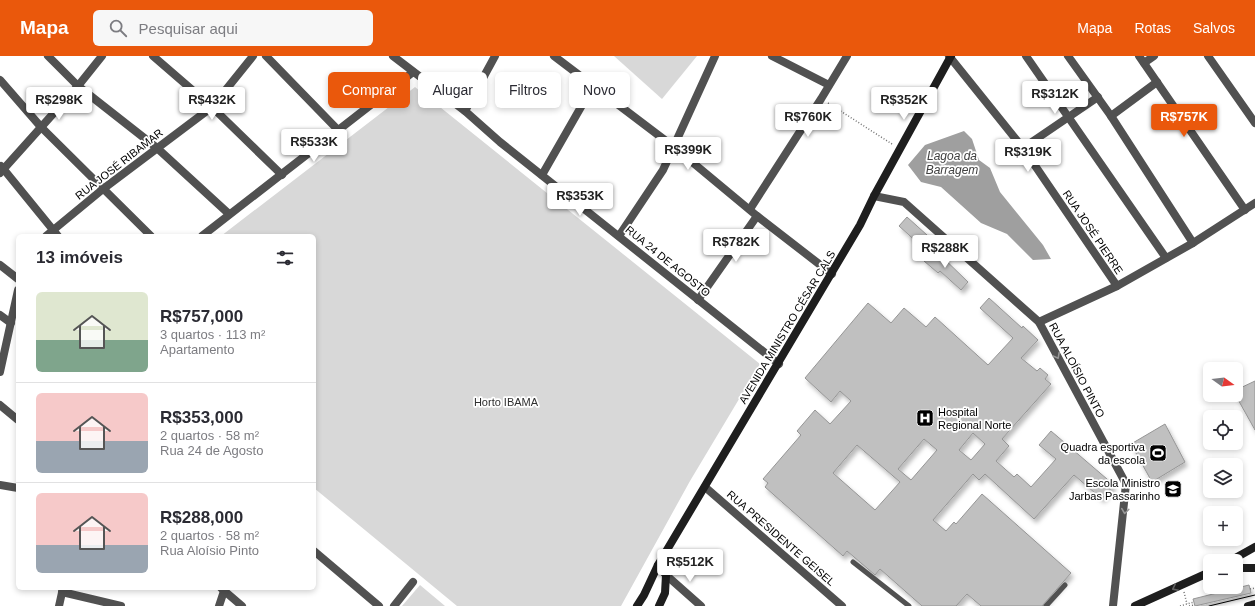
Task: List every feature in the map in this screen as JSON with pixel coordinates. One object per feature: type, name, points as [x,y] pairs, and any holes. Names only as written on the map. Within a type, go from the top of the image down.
[{"type":"main road","name":"AVENIDA MINISTRO CÉSAR CALS","points":[[637,606],[644,595],[658,565],[779,364],[860,225],[874,196],[950,57]]},
{"type":"main road","points":[[1242,554],[1255,547]]},
{"type":"main road","points":[[658,565],[666,575],[665,593],[659,606]]},
{"type":"main road","points":[[1243,568],[1255,568]]},
{"type":"main road","points":[[1135,606],[1203,575]]},
{"type":"main road","points":[[1248,606],[1255,604]]},
{"type":"street","points":[[48,56],[78,86],[157,148],[229,214]]},
{"type":"street","points":[[52,234],[1,169],[78,86],[102,56]]},
{"type":"street","points":[[153,56],[212,107],[282,174]]},
{"type":"street","name":"RUA JOSÉ RIBAMAR","points":[[52,234],[103,189],[212,107],[253,56]]},
{"type":"street","points":[[266,56],[339,131]]},
{"type":"street","name":"RUA 24 DE AGOSTO","points":[[393,56],[465,111],[500,142],[779,364]]},
{"type":"street","points":[[465,111],[495,56]]},
{"type":"street","points":[[554,56],[575,72]]},
{"type":"street","points":[[619,236],[648,196],[674,147],[715,56]]},
{"type":"street","points":[[772,56],[829,85]]},
{"type":"street","points":[[750,209],[847,56]]},
{"type":"street","points":[[1026,56],[1166,258]]},
{"type":"street","points":[[1068,56],[1112,116],[1193,243]]},
{"type":"street","points":[[1139,56],[1245,210]]},
{"type":"street","points":[[1144,63],[1154,56]]},
{"type":"street","points":[[1208,56],[1255,123]]},
{"type":"street","name":"RUA JOSÉ PIERRE","points":[[950,57],[1023,148],[1117,286]]},
{"type":"street","points":[[204,234],[413,72]]},
{"type":"street","points":[[0,80],[41,127],[149,234]]},
{"type":"street","points":[[1112,116],[1157,82]]},
{"type":"street","points":[[1023,148],[1070,118],[1098,97]]},
{"type":"street","points":[[542,175],[580,108]]},
{"type":"street","points":[[622,108],[674,147],[757,216],[832,274]]},
{"type":"street","name":"RUA ALOÍSIO PINTO","points":[[874,196],[904,202],[1039,322],[1126,484],[1113,606]]},
{"type":"street","points":[[1039,322],[1117,286],[1193,243],[1255,203]]},
{"type":"street","points":[[698,300],[757,216]]},
{"type":"street","points":[[0,265],[16,277]]},
{"type":"street","points":[[0,372],[16,300]]},
{"type":"street","points":[[0,315],[11,324]]},
{"type":"street","points":[[0,405],[16,418]]},
{"type":"street","points":[[0,484],[16,488]]},
{"type":"street","name":"RUA PRESIDENTE GEISEL","points":[[705,487],[842,606]]},
{"type":"street","points":[[316,553],[379,606]]},
{"type":"street","points":[[666,575],[701,606]]},
{"type":"street","points":[[394,606],[414,582]]},
{"type":"street","points":[[59,606],[62,590],[121,606]]},
{"type":"street","points":[[219,606],[223,590]]},
{"type":"street","points":[[224,590],[242,606]]},
{"type":"lane","points":[[853,562],[909,606]]},
{"type":"lane","points":[[1046,606],[1065,585]]},
{"type":"path","points":[[821,99],[885,138]]},
{"type":"path","points":[[1182,585],[1188,605]]},
{"type":"path","points":[[1250,589],[1255,588]]},
{"type":"path","points":[[1180,606],[1194,603]]},
{"type":"green space","points":[[614,56],[697,56],[662,99]]},
{"type":"green space","name":"Horto IBAMA","points":[[415,87],[418,89],[418,108],[441,108],[760,364],[690,481],[621,606],[457,606],[316,490],[316,234],[224,234],[388,108],[410,108],[410,91]]},
{"type":"green space","points":[[420,585],[445,606],[402,606]]},
{"type":"water","name":"Lagoa da Barragem","points":[[964,131],[972,139],[979,160],[990,168],[1000,192],[1043,245],[1051,259],[1033,260],[1007,234],[981,223],[941,187],[921,182],[908,165],[925,145]]},
{"type":"building","points":[[907,217],[937,244],[929,253],[899,226]]},
{"type":"building","points":[[934,249],[968,282],[961,290],[940,271],[938,273],[924,261]]},
{"type":"building","points":[[989,298],[1022,328],[1023,326],[1038,340],[1021,358],[1037,371],[1040,368],[1048,375],[1045,379],[1051,384],[1002,439],[1009,446],[996,461],[1014,477],[1017,474],[1031,487],[1056,459],[1039,445],[1051,431],[1114,485],[1102,499],[1074,475],[1034,519],[985,474],[979,480],[973,474],[933,520],[946,531],[954,522],[956,524],[982,494],[1071,573],[1042,606],[981,606],[967,594],[956,606],[922,606],[880,569],[875,575],[847,551],[843,556],[765,487],[768,483],[763,479],[801,435],[797,431],[815,410],[830,424],[851,401],[840,391],[831,402],[805,378],[868,303],[891,323],[904,308],[926,327],[935,317],[988,365],[1013,338],[980,308]],"holes":[[[973,433],[985,444],[971,460],[959,450]],[[924,439],[937,450],[911,480],[898,469]],[[857,445],[900,482],[875,510],[833,473]]]},
{"type":"building","points":[[1255,381],[1255,430],[1239,402],[1243,402],[1243,387]]},
{"type":"building","name":"Quadra esportiva da escola","points":[[1165,424],[1185,462],[1152,482],[1131,444]]},
{"type":"building","points":[[1249,585],[1251,593],[1195,606],[1193,599],[1213,594],[1243,594],[1243,586]]},
{"type":"tram line","points":[[1209,606],[1255,595]]},
{"type":"place","name":"Hospital Regional Norte","points":[[925,418]]},
{"type":"place","name":"Quadra esportiva da escola","points":[[1158,453]]},
{"type":"place","name":"Escola Ministro Jarbas Passarinho","points":[[1173,489]]}]
